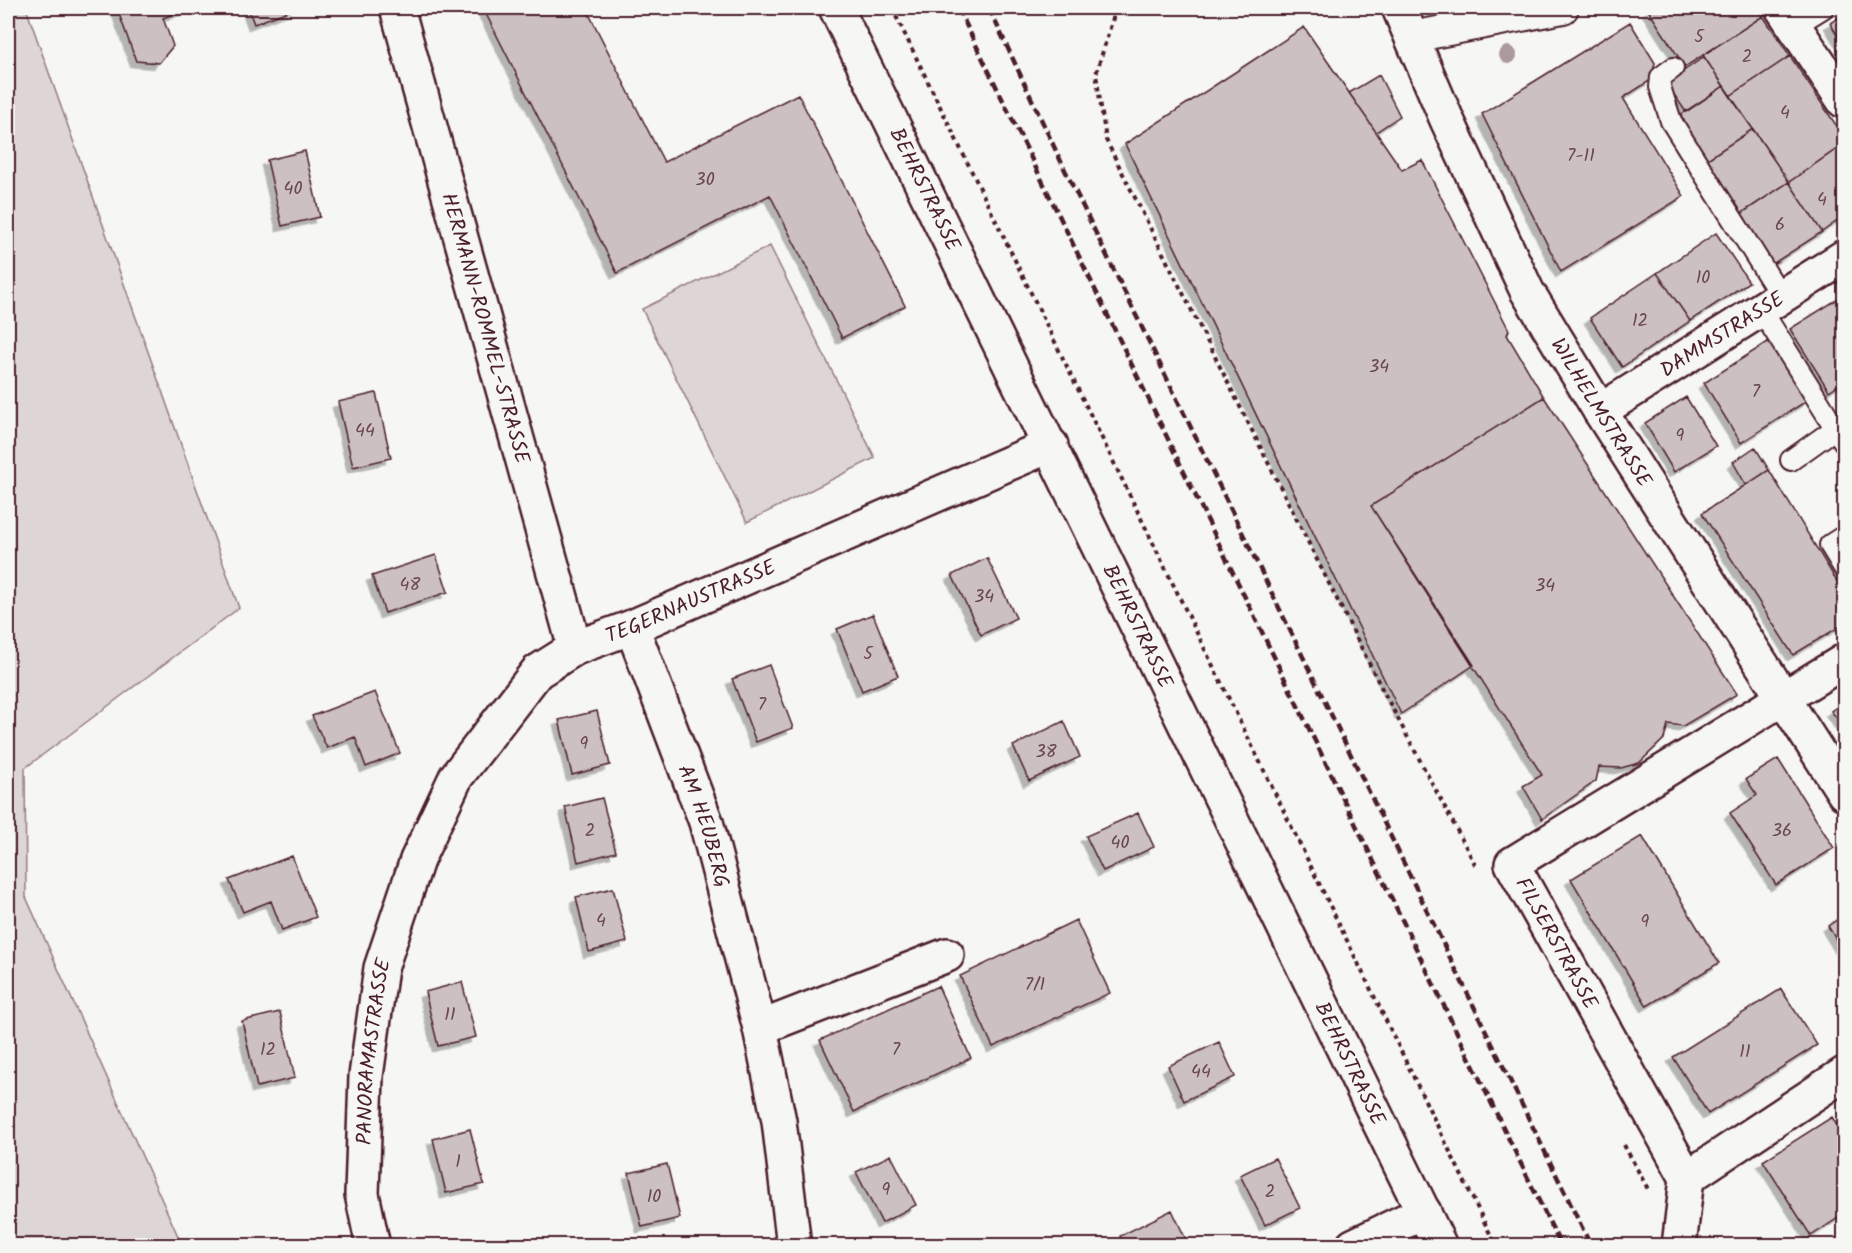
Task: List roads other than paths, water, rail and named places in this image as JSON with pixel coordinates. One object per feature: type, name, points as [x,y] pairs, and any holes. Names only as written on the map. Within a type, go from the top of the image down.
[{"type":"street","name":"HERMANN-ROMMEL-STRASSE","points":[[397,8],[575,648]]},
{"type":"street","name":"BEHRSTRASSE","points":[[836,8],[1440,1245]]},
{"type":"street","name":"WILHELMSTRASSE","points":[[1400,8],[1447,120],[1527,291],[1600,411],[1845,793]]},
{"type":"street","points":[[1413,37],[1563,8]]},
{"type":"street","points":[[1788,17],[1845,100]]},
{"type":"street","name":"DAMMSTRASSE","points":[[1600,411],[1845,257]]},
{"type":"street","name":"TEGERNAUSTRASSE","points":[[417,860],[456,777],[499,718],[537,672],[575,648],[632,627],[1051,445]]},
{"type":"street","name":"AM HEUBERG","points":[[632,627],[706,822],[760,1028],[779,1121],[794,1245]]},
{"type":"street","points":[[1784,699],[1845,662]]},
{"type":"street","name":"FILSERSTRASSE","points":[[1687,1178],[1512,864],[1784,699]]},
{"type":"street","name":"PANORAMASTRASSE","points":[[373,1245],[362,1194],[366,1076],[381,968],[417,860]]},
{"type":"street","points":[[760,1028],[947,955]]},
{"type":"street","points":[[1679,1245],[1687,1178],[1845,1074]]},
{"type":"street","points":[[1353,1245],[1424,1212]]},
{"type":"lane","points":[[1788,17],[1823,8]]},
{"type":"lane","points":[[1673,68],[1661,77],[1660,87],[1671,121],[1772,304],[1840,435],[1791,460]]},
{"type":"lane","points":[[1845,536],[1830,546],[1845,568]]},
{"type":"railway","points":[[958,8],[1561,1246]]},
{"type":"railway","points":[[989,8],[1065,170],[1591,1246]]}]
